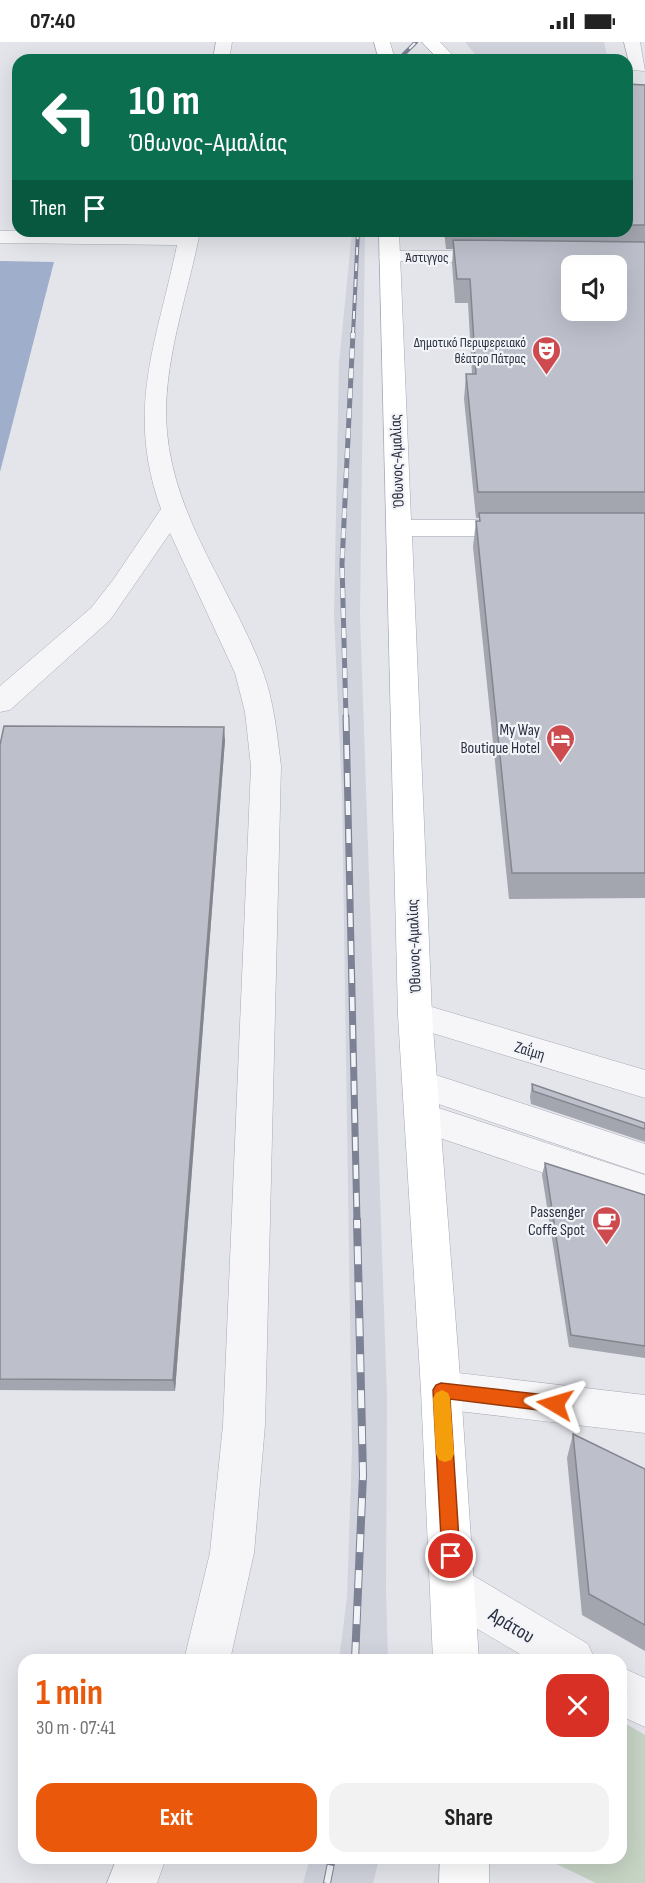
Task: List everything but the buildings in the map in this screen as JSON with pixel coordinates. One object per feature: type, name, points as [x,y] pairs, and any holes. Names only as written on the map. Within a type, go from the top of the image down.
[{"type":"main road","points":[[430,42],[443,54]]},
{"type":"main road","name":"Όθωνος-Αμαλίας","points":[[389,244],[415,1015],[441,1390],[456,1654]]},
{"type":"main road","points":[[398,528],[539,528]]},
{"type":"main road","points":[[464,1883],[465,1864]]},
{"type":"street","points":[[632,42],[637,66],[645,66]]},
{"type":"street","points":[[190,237],[156,386],[155,431],[159,462],[172,510],[245,660],[258,699],[266,766],[244,1425],[232,1553],[208,1654]]},
{"type":"street","name":"Άστιγγος","points":[[389,244],[517,257]]},
{"type":"street","points":[[0,703],[23,678],[87,627],[106,606],[172,510]]},
{"type":"street","name":"Ζαΐμη","points":[[415,1015],[645,1084]]},
{"type":"street","points":[[422,1101],[645,1159]]},
{"type":"street","points":[[422,1101],[645,1191]]},
{"type":"street","points":[[441,1390],[645,1414]]},
{"type":"street","name":"Αράτου","points":[[453,1589],[562,1654]]},
{"type":"street","points":[[627,1694],[645,1704]]},
{"type":"street","points":[[132,1883],[140,1864]]},
{"type":"shaded area","points":[[465,42],[604,42],[607,54],[475,54]]},
{"type":"shaded area","points":[[351,237],[365,237],[360,615],[387,1397],[388,1654],[340,1654],[347,1597],[352,1450],[342,796],[334,614],[339,363]]},
{"type":"shaded area","points":[[308,1864],[378,1864],[373,1883],[303,1883]]},
{"type":"green space","points":[[627,1724],[645,1735],[645,1883],[596,1883],[556,1864],[627,1864]]},
{"type":"water","points":[[0,261],[54,262],[0,472]]},
{"type":"railway","points":[[404,54],[416,42]]},
{"type":"railway","points":[[353,335],[358,237]]},
{"type":"railway","points":[[346,718],[342,564],[353,333]]},
{"type":"railway","points":[[346,717],[357,1222]]},
{"type":"railway","points":[[355,1654],[363,1475],[357,1220]]},
{"type":"railway","points":[[327,1883],[331,1864]]},
{"type":"slow traffic","points":[[442,1398],[445,1454]]},
{"type":"place","name":"Δημοτικό Περιφερειακό θέατρο Πάτρας","points":[[547,376]]},
{"type":"place","name":"My Way Boutique Hotel","points":[[561,764]]},
{"type":"place","name":"Passenger Coffe Spot","points":[[606,1246]]},
{"type":"route","points":[[451,1556],[441,1390],[555,1404]]}]
